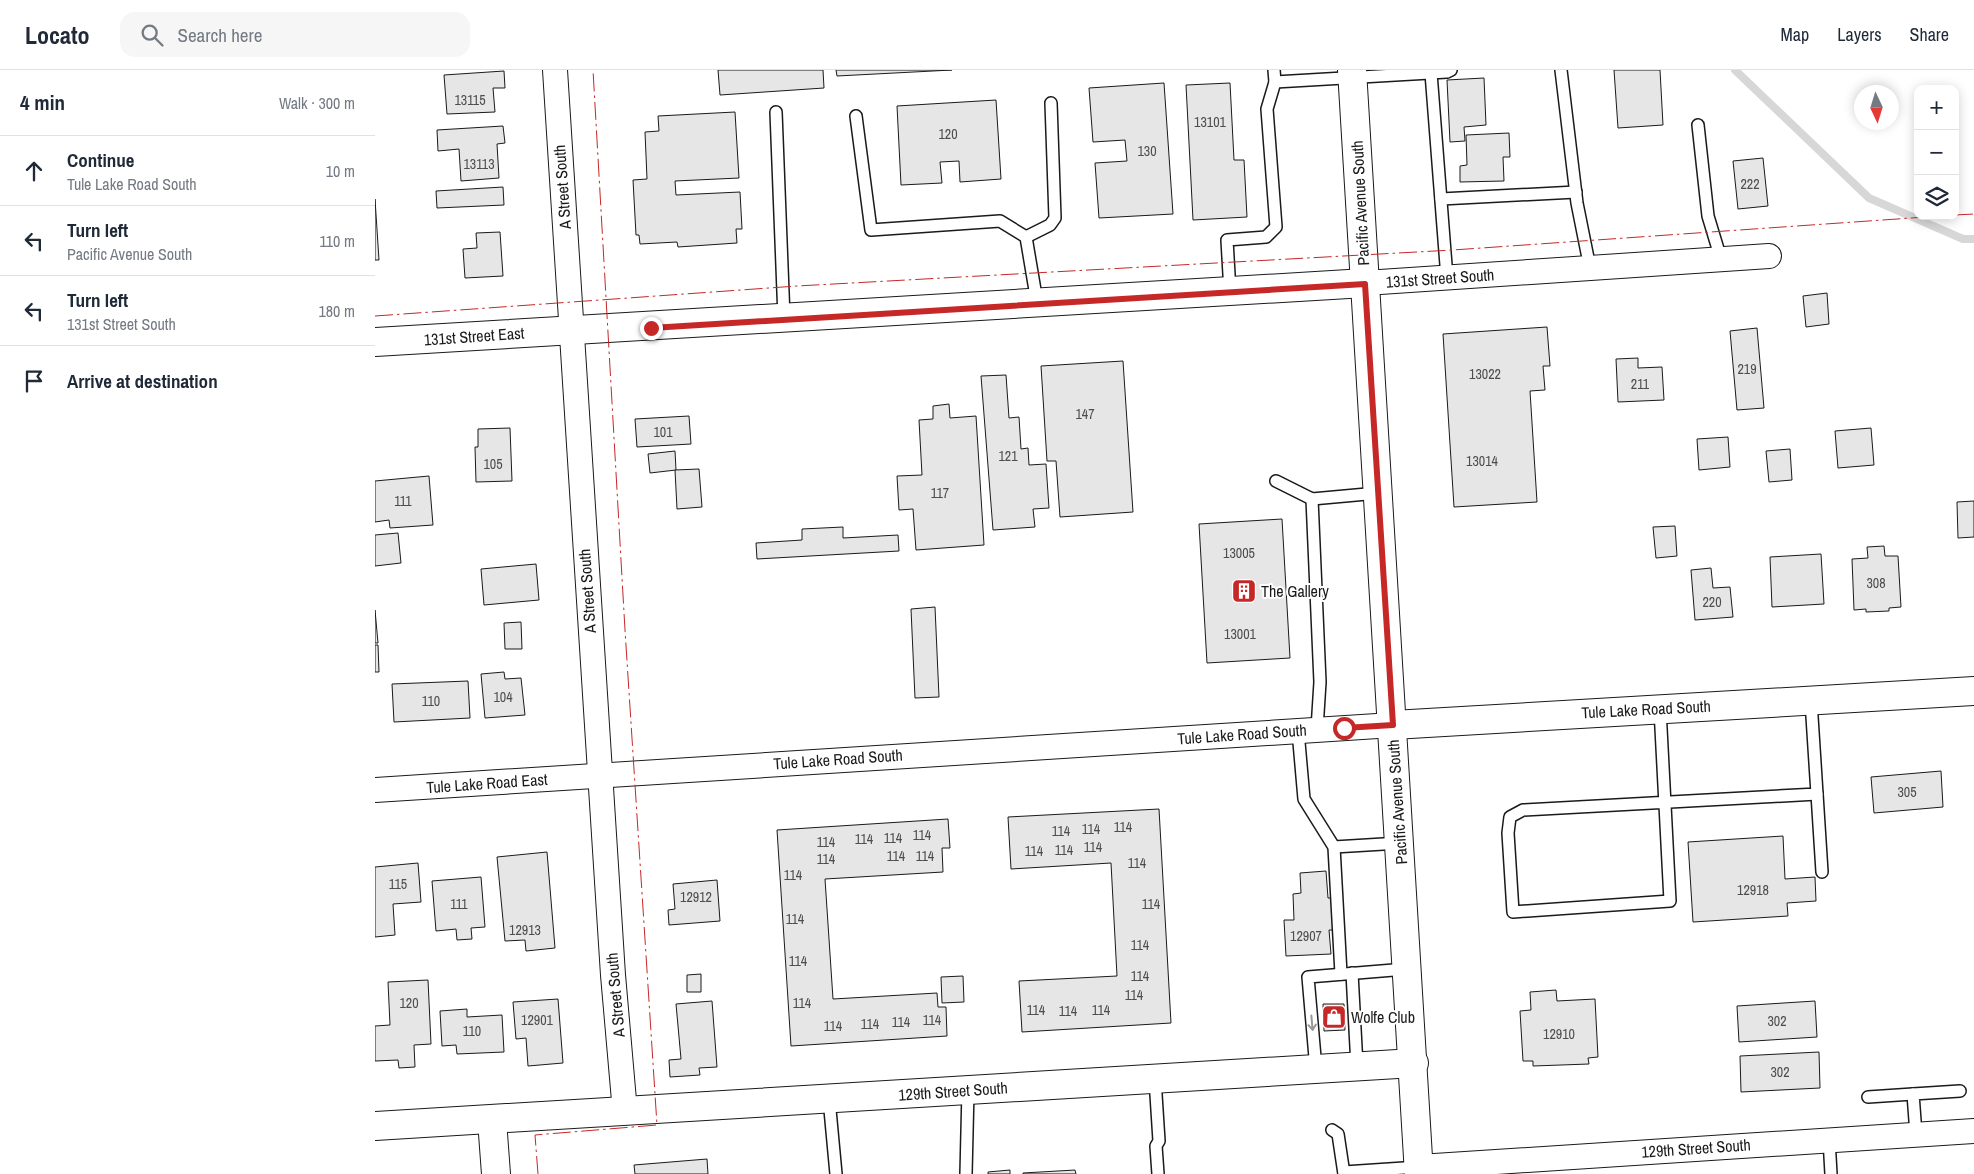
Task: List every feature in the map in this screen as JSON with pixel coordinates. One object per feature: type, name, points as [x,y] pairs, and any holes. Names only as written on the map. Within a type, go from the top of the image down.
[{"type":"main road","name":"Pacific Avenue South","points":[[1353,74],[1419,1171]]},
{"type":"main road","name":"131st Street South","points":[[572,330],[651,328],[1365,284]]},
{"type":"main road","name":"131st Street East","points":[[375,342],[572,330]]},
{"type":"main road","name":"Tule Lake Road South","points":[[1393,725],[1974,690]]},
{"type":"main road","name":"129th Street South","points":[[375,1126],[1414,1063]]},
{"type":"main road","points":[[492,1120],[496,1174]]},
{"type":"street","name":"A Street South","points":[[555,70],[572,330],[575,410],[613,975],[625,1112]]},
{"type":"street","name":"131st Street South","points":[[1365,284],[1769,256]]},
{"type":"street","name":"Tule Lake Road South","points":[[600,776],[1393,725]]},
{"type":"street","name":"Tule Lake Road East","points":[[375,790],[600,776]]},
{"type":"street","name":"129th Street South","points":[[1419,1171],[1546,1166],[1829,1139],[1974,1131]]},
{"type":"lane","points":[[1230,292],[1227,240],[1266,237],[1276,227],[1267,109],[1274,76],[1431,73],[1451,70]]},
{"type":"lane","points":[[1561,70],[1576,192],[1590,268]]},
{"type":"lane","points":[[1431,73],[1447,278]]},
{"type":"lane","points":[[1026,237],[1050,225],[1055,218],[1051,103]]},
{"type":"lane","points":[[776,112],[784,319]]},
{"type":"lane","points":[[855,116],[871,230],[1000,221],[1026,237],[1037,304]]},
{"type":"lane","points":[[1698,125],[1708,216],[1721,259]]},
{"type":"lane","points":[[1441,199],[1576,192]]},
{"type":"lane","points":[[1275,481],[1312,499],[1378,493]]},
{"type":"lane","points":[[1312,499],[1320,682],[1307,730],[1304,798],[1334,847],[1357,1066]]},
{"type":"lane","points":[[1811,701],[1823,872]]},
{"type":"lane","points":[[1660,708],[1666,801],[1670,901],[1513,912],[1508,833],[1510,817],[1523,810],[1666,801],[1817,794]]},
{"type":"lane","points":[[1334,847],[1400,843]]},
{"type":"lane","points":[[1316,1069],[1308,977],[1408,969]]},
{"type":"lane","points":[[1155,1079],[1159,1141],[1156,1146],[1158,1174]]},
{"type":"lane","points":[[966,1174],[968,1090]]},
{"type":"lane","points":[[1868,1097],[1960,1090]]},
{"type":"lane","points":[[1913,1094],[1916,1134]]},
{"type":"lane","points":[[829,1099],[836,1174]]},
{"type":"lane","points":[[1332,1130],[1338,1134],[1344,1173],[1419,1171]]},
{"type":"lane","points":[[1829,1139],[1831,1174]]},
{"type":"building","points":[[718,70],[823,70],[824,88],[720,95]]},
{"type":"building","points":[[836,70],[952,70],[837,76]]},
{"type":"building","points":[[1614,70],[1660,70],[1663,125],[1618,128]]},
{"type":"building","points":[[504,71],[505,88],[493,88],[495,112],[447,114],[444,75]]},
{"type":"building","points":[[1484,78],[1486,125],[1464,127],[1465,141],[1450,142],[1447,80]]},
{"type":"building","points":[[1164,83],[1173,214],[1099,218],[1095,163],[1127,161],[1125,140],[1093,142],[1089,88]]},
{"type":"building","points":[[1230,83],[1234,160],[1244,160],[1247,217],[1193,220],[1186,85]]},
{"type":"building","points":[[996,100],[1001,179],[960,182],[959,161],[940,162],[942,183],[901,185],[897,106]]},
{"type":"building","points":[[735,112],[739,178],[675,181],[676,195],[740,192],[742,229],[736,229],[737,243],[678,247],[677,242],[640,244],[639,235],[636,235],[633,180],[647,179],[645,132],[659,131],[658,116]]},
{"type":"building","points":[[503,126],[505,143],[497,144],[499,178],[461,181],[459,149],[438,151],[437,130]]},
{"type":"building","points":[[1509,133],[1510,157],[1503,157],[1504,181],[1460,182],[1460,166],[1467,165],[1466,135]]},
{"type":"building","points":[[1763,158],[1768,206],[1738,209],[1733,161]]},
{"type":"building","points":[[503,187],[504,205],[437,208],[436,191]]},
{"type":"building","points":[[375,199],[379,260],[375,260]]},
{"type":"building","points":[[500,232],[503,276],[465,278],[463,249],[477,248],[476,233]]},
{"type":"building","points":[[1827,293],[1829,324],[1806,327],[1803,296]]},
{"type":"building","points":[[1547,327],[1550,366],[1543,366],[1545,390],[1530,391],[1537,502],[1454,507],[1443,334]]},
{"type":"building","points":[[1757,328],[1764,408],[1737,410],[1730,331]]},
{"type":"building","points":[[1638,358],[1638,368],[1662,367],[1664,400],[1618,402],[1616,359]]},
{"type":"building","points":[[1123,361],[1133,512],[1060,517],[1056,461],[1047,461],[1041,366]]},
{"type":"building","points":[[1006,375],[1009,418],[1019,417],[1021,449],[1028,448],[1029,465],[1046,464],[1049,508],[1033,509],[1035,527],[993,530],[981,376]]},
{"type":"building","points":[[949,404],[950,418],[976,416],[984,545],[916,550],[913,509],[899,510],[897,476],[922,475],[919,420],[933,419],[933,406]]},
{"type":"building","points":[[689,416],[691,444],[637,447],[635,419]]},
{"type":"building","points":[[510,428],[512,481],[476,482],[475,447],[478,447],[478,429]]},
{"type":"building","points":[[1871,428],[1874,465],[1838,468],[1835,431]]},
{"type":"building","points":[[1728,437],[1730,467],[1699,470],[1697,439]]},
{"type":"building","points":[[1790,449],[1792,480],[1769,482],[1766,451]]},
{"type":"building","points":[[675,451],[676,470],[650,473],[648,454]]},
{"type":"building","points":[[699,469],[702,507],[677,509],[675,470]]},
{"type":"building","points":[[429,476],[433,525],[390,528],[389,520],[375,522],[375,481]]},
{"type":"building","points":[[1974,501],[1974,537],[1958,538],[1957,502]]},
{"type":"building","name":"The Gallery","points":[[1282,519],[1290,658],[1207,663],[1199,524]]},
{"type":"building","points":[[1675,526],[1677,556],[1656,558],[1653,527]]},
{"type":"building","points":[[843,527],[843,538],[898,535],[899,551],[757,559],[756,543],[802,540],[802,529]]},
{"type":"building","points":[[398,533],[401,563],[375,566],[375,535]]},
{"type":"building","points":[[1884,546],[1885,556],[1898,556],[1901,607],[1889,608],[1889,611],[1866,612],[1866,609],[1854,610],[1852,559],[1868,558],[1867,547]]},
{"type":"building","points":[[1821,554],[1824,604],[1772,607],[1770,557]]},
{"type":"building","points":[[536,564],[539,600],[484,605],[481,569]]},
{"type":"building","points":[[1711,568],[1713,588],[1730,587],[1733,617],[1695,620],[1691,570]]},
{"type":"building","points":[[935,607],[939,697],[915,698],[911,609]]},
{"type":"building","points":[[375,610],[378,643],[375,643]]},
{"type":"building","points":[[521,622],[522,649],[505,649],[504,623]]},
{"type":"building","points":[[375,645],[378,645],[379,672],[375,672]]},
{"type":"building","points":[[504,672],[505,679],[521,678],[525,715],[485,718],[481,674]]},
{"type":"building","points":[[468,681],[470,718],[394,722],[392,684]]},
{"type":"building","points":[[1941,771],[1943,807],[1874,813],[1871,777]]},
{"type":"building","points":[[1159,809],[1171,1023],[1022,1032],[1019,981],[1117,976],[1111,863],[1011,869],[1008,817]]},
{"type":"building","points":[[948,819],[950,848],[942,848],[943,872],[825,879],[833,999],[937,993],[938,1007],[946,1007],[947,1036],[791,1046],[777,830]]},
{"type":"building","points":[[1783,836],[1785,879],[1815,877],[1816,901],[1787,903],[1788,916],[1693,922],[1688,842]]},
{"type":"building","points":[[547,852],[555,948],[526,951],[525,940],[505,941],[497,857]]},
{"type":"building","points":[[418,863],[421,902],[393,904],[395,935],[375,937],[375,867]]},
{"type":"building","points":[[1326,871],[1328,898],[1335,898],[1337,930],[1329,930],[1331,954],[1286,956],[1284,920],[1294,920],[1293,894],[1301,893],[1300,873]]},
{"type":"building","points":[[481,877],[485,927],[471,928],[472,939],[457,940],[456,929],[436,931],[432,881]]},
{"type":"building","points":[[717,880],[720,921],[669,925],[668,910],[675,909],[673,884]]},
{"type":"building","points":[[701,974],[701,992],[687,992],[687,975]]},
{"type":"building","points":[[963,976],[964,1002],[942,1003],[941,977]]},
{"type":"building","points":[[428,980],[431,1044],[414,1045],[415,1067],[399,1068],[398,1060],[375,1061],[375,1026],[390,1025],[388,982]]},
{"type":"building","points":[[1556,990],[1557,1001],[1595,999],[1598,1057],[1588,1058],[1589,1064],[1533,1066],[1533,1061],[1523,1061],[1520,1011],[1531,1010],[1530,992]]},
{"type":"building","points":[[558,999],[563,1063],[528,1066],[526,1038],[516,1039],[513,1002]]},
{"type":"building","points":[[712,1001],[717,1067],[699,1068],[700,1075],[670,1077],[669,1060],[681,1059],[676,1004]]},
{"type":"building","points":[[1815,1001],[1817,1037],[1739,1042],[1737,1006]]},
{"type":"building","name":"Wolfe Club","points":[[1323,1004],[1344,1004],[1345,1030],[1324,1031]]},
{"type":"building","points":[[467,1009],[467,1017],[502,1015],[504,1052],[457,1054],[456,1045],[442,1046],[440,1011]]},
{"type":"building","points":[[1819,1052],[1820,1088],[1741,1092],[1740,1056]]},
{"type":"building","points":[[707,1159],[708,1174],[635,1174],[634,1165]]},
{"type":"building","points":[[1010,1170],[1010,1174],[988,1174],[988,1172]]},
{"type":"building","points":[[1075,1170],[1076,1174],[1023,1174],[1023,1173]]},
{"type":"waterway","points":[[1735,70],[1869,198],[1963,239],[1974,239]]},
{"type":"power","points":[[538,1174],[535,1135],[657,1125],[625,630],[593,70]]},
{"type":"power","points":[[1959,215],[1974,214]]},
{"type":"power","points":[[375,316],[797,286],[1453,250],[1914,218]]},
{"type":"place","name":"The Gallery","points":[[1244,591]]},
{"type":"place","name":"Wolfe Club","points":[[1334,1017]]},
{"type":"route","points":[[651,328],[1365,284],[1393,725],[1344,728]]}]
